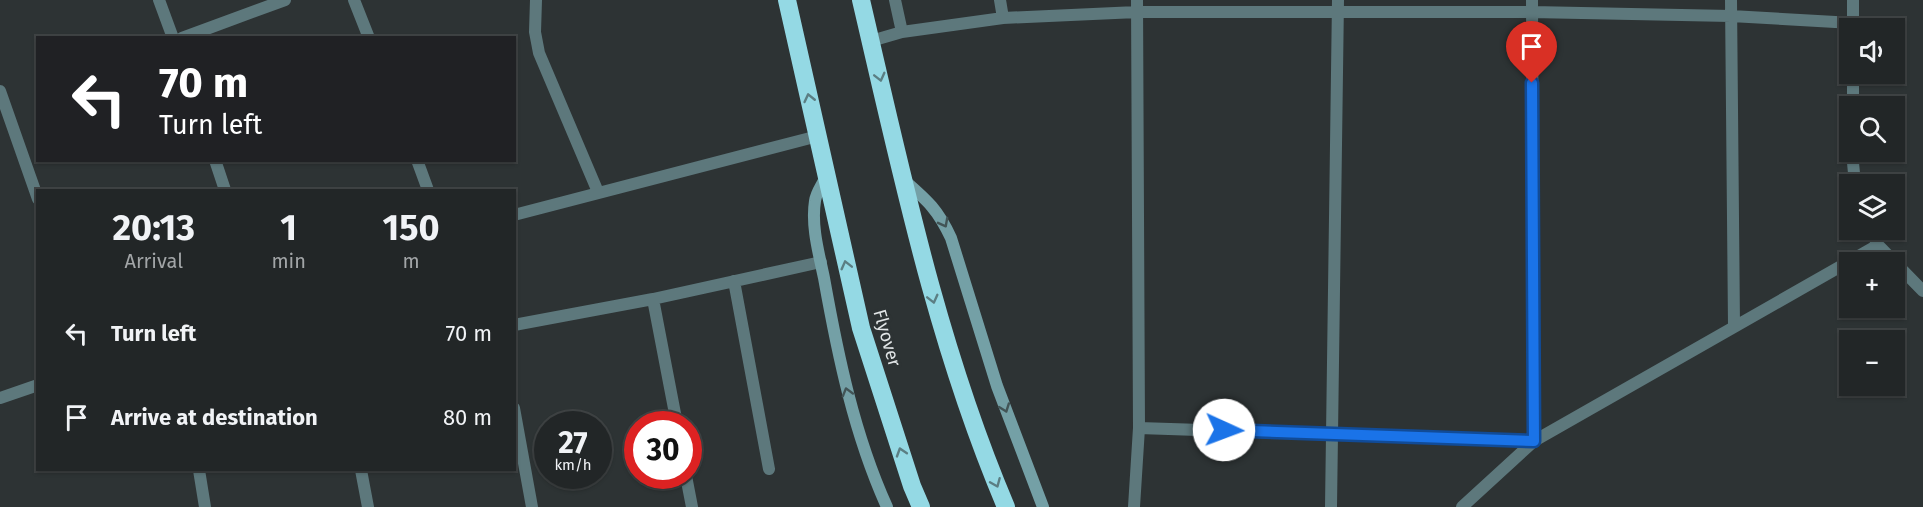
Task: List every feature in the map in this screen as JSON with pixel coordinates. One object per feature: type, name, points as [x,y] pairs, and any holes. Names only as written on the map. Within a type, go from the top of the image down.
[{"type":"highway","name":"Flyover","points":[[787,0],[861,328],[912,486],[921,507]]},
{"type":"highway","points":[[861,0],[937,312],[987,464],[1006,507]]},
{"type":"main road","points":[[826,176],[815,198],[814,213],[821,262],[846,393],[887,507]]},
{"type":"main road","points":[[904,181],[940,216],[951,238],[997,386],[1043,507]]},
{"type":"street","points":[[159,0],[172,36]]},
{"type":"street","points":[[187,36],[285,0]]},
{"type":"street","points":[[354,0],[368,36]]},
{"type":"street","points":[[536,0],[535,32],[539,53],[598,192]]},
{"type":"street","points":[[895,0],[902,32]]},
{"type":"street","points":[[1000,0],[1003,18]]},
{"type":"street","points":[[1331,507],[1338,0]]},
{"type":"street","points":[[1731,0],[1734,326]]},
{"type":"street","points":[[1853,18],[1854,0]]},
{"type":"street","points":[[871,41],[902,32],[1003,18],[1137,6],[1338,13],[1532,6],[1731,16],[1839,25]]},
{"type":"street","points":[[1134,507],[1139,428],[1137,6]]},
{"type":"street","points":[[1532,6],[1534,441]]},
{"type":"street","points":[[0,91],[36,193]]},
{"type":"street","points":[[516,214],[818,136]]},
{"type":"street","points":[[216,162],[225,189]]},
{"type":"street","points":[[418,162],[429,189]]},
{"type":"street","points":[[1875,240],[1923,291]]},
{"type":"street","points":[[1462,507],[1534,441],[1878,245]]},
{"type":"street","points":[[516,325],[653,299],[821,262]]},
{"type":"street","points":[[734,281],[769,469]]},
{"type":"street","points":[[653,299],[674,411]]},
{"type":"street","points":[[0,398],[36,386]]},
{"type":"street","points":[[516,419],[532,507]]},
{"type":"street","points":[[1139,428],[1534,441]]},
{"type":"street","points":[[199,471],[205,507]]},
{"type":"street","points":[[361,471],[368,507]]},
{"type":"street","points":[[689,489],[692,507]]},
{"type":"route","points":[[1224,430],[1534,441],[1532,83]]}]
